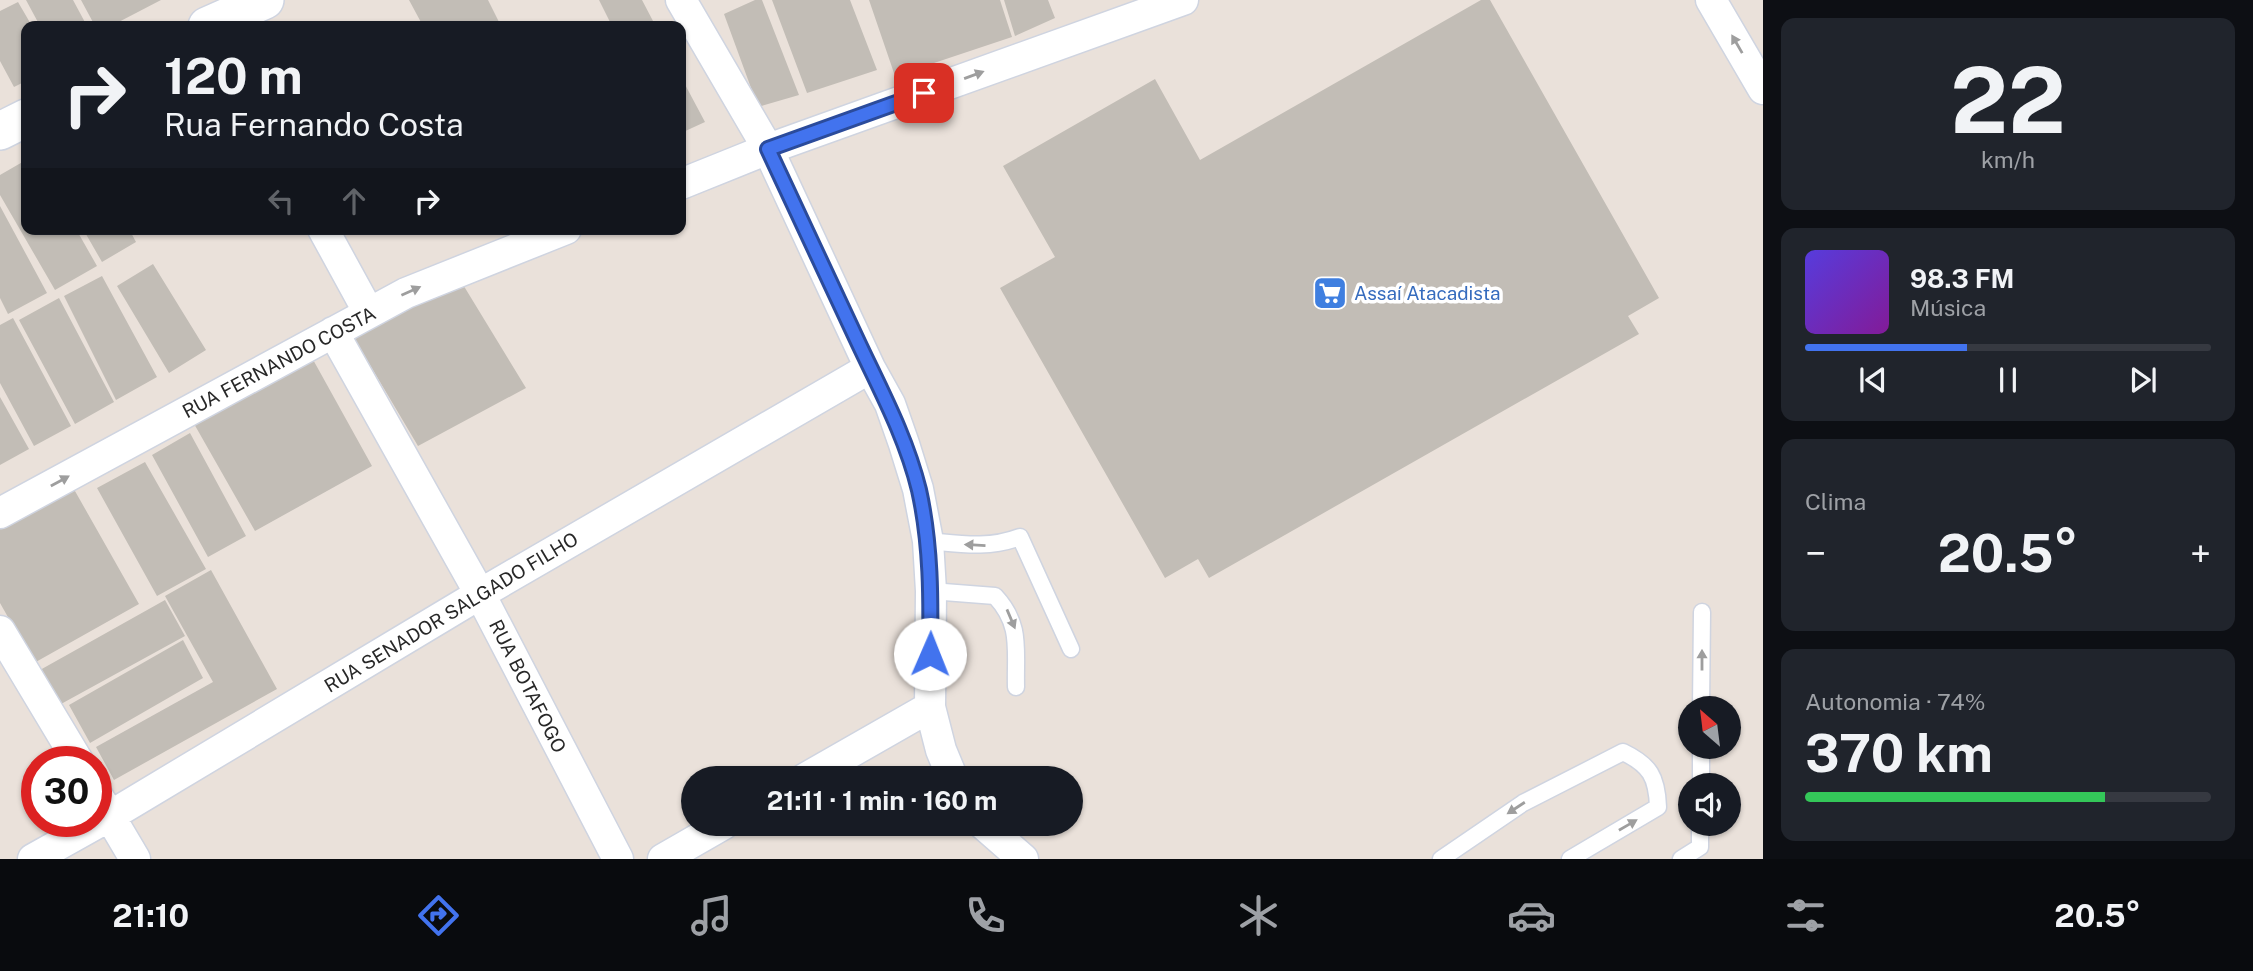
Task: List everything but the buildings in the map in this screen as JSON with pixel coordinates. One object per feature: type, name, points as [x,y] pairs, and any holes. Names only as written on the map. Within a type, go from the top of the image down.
[{"type":"street","points":[[221,21],[265,0]]},
{"type":"street","points":[[681,0],[768,149],[870,368],[890,404],[904,444],[918,489],[928,541],[931,591],[930,707],[948,766]]},
{"type":"street","points":[[686,182],[768,149],[1183,0]]},
{"type":"street","points":[[1711,0],[1763,89]]},
{"type":"street","points":[[0,131],[21,120]]},
{"type":"street","points":[[326,235],[369,313]]},
{"type":"street","name":"RUA FERNANDO COSTA","points":[[0,513],[406,293],[551,235]]},
{"type":"street","name":"RUA BOTAFOGO","points":[[333,331],[480,594],[618,859]]},
{"type":"street","name":"RUA SENADOR SALGADO FILHO","points":[[112,799],[480,594],[870,368]]},
{"type":"street","points":[[0,631],[69,746]]},
{"type":"street","points":[[827,766],[930,707]]},
{"type":"street","points":[[112,819],[135,859]]},
{"type":"street","points":[[663,859],[703,836]]},
{"type":"street","points":[[997,836],[1023,859]]},
{"type":"street","name":"RUA SENADOR SALGADO FILHO","points":[[33,859],[61,837]]},
{"type":"lane","points":[[928,541],[984,546],[1020,537],[1071,649]]},
{"type":"lane","points":[[931,591],[995,596],[1007,609],[1015,627],[1016,687]]},
{"type":"lane","points":[[1701,696],[1702,612]]},
{"type":"lane","points":[[1441,859],[1523,803],[1623,752],[1643,762],[1657,785],[1658,807],[1570,859]]},
{"type":"lane","points":[[1681,859],[1700,847],[1700,836]]},
{"type":"place","name":"Assaí Atacadista","points":[[1330,293]]},
{"type":"route","points":[[924,93],[768,149],[870,368],[890,404],[904,444],[918,489],[928,541],[931,591],[930,654]]}]
